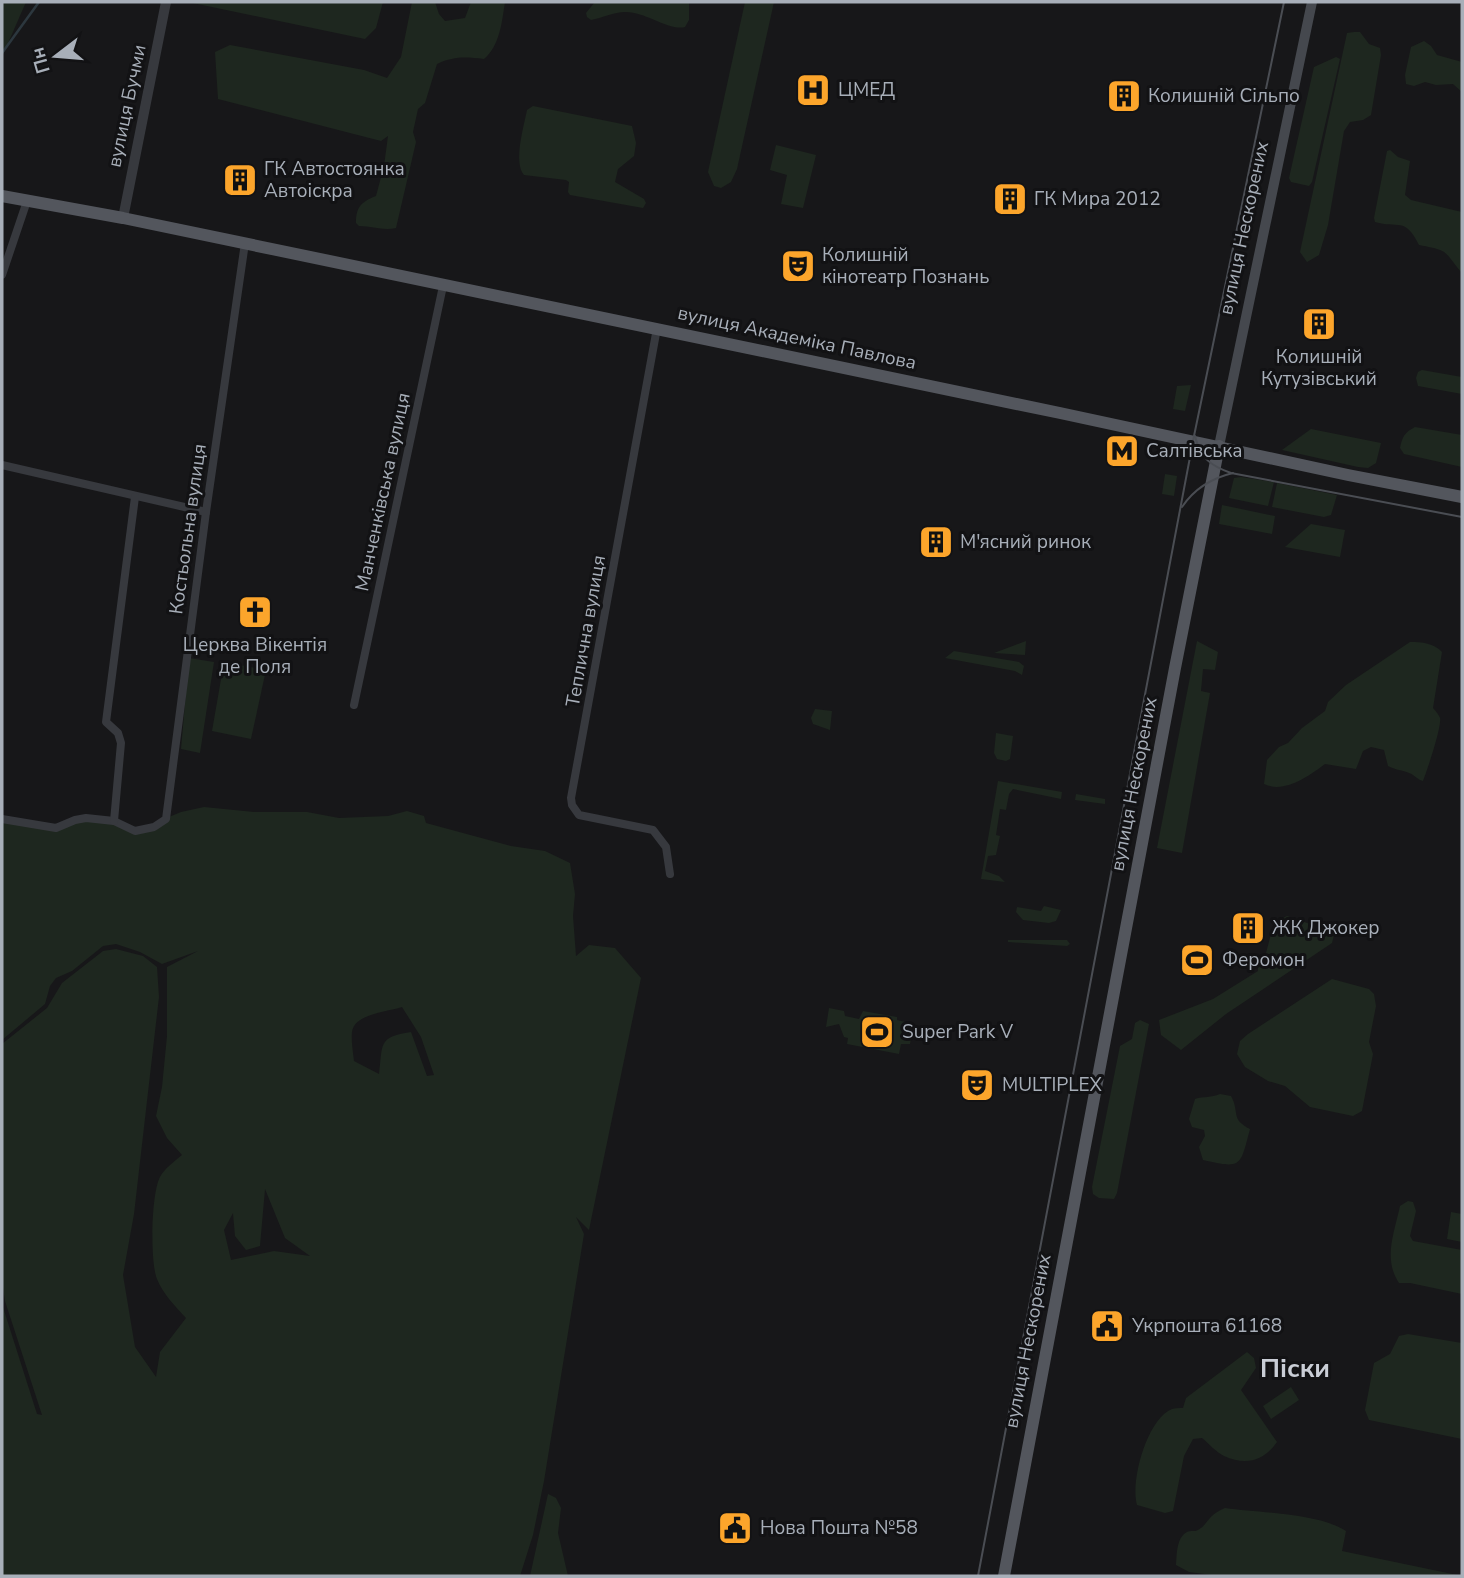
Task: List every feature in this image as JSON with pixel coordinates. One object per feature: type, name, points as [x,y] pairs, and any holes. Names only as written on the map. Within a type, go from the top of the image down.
[{"type":"main road","name":"вулиця Нескорених","points":[[1004,1576],[1175,668],[1312,2]]},
{"type":"main road","name":"вулиця Академіка Павлова","points":[[2,195],[657,328],[1462,497]]},
{"type":"street","name":"вулиця Бучми","points":[[123,218],[166,2]]},
{"type":"street","points":[[2,275],[27,201]]},
{"type":"street","name":"Костьольна вулиця","points":[[114,821],[135,831],[154,827],[166,819],[244,243]]},
{"type":"street","name":"Манченківська вулиця","points":[[354,705],[443,286]]},
{"type":"street","name":"Теплична вулиця","points":[[657,328],[571,798],[574,810],[579,815],[653,830],[666,847],[670,874]]},
{"type":"street","points":[[2,465],[206,513]]},
{"type":"street","points":[[2,819],[56,828],[86,818],[114,821],[121,743],[118,733],[106,722],[135,497]]},
{"type":"shaded area","points":[[2,2],[26,2],[2,57]]},
{"type":"shaded area","points":[[188,2],[383,2],[376,28],[365,39]]},
{"type":"shaded area","points":[[412,2],[435,2],[445,21],[465,18],[471,2],[505,2],[497,40],[484,59],[460,58],[437,64],[425,103],[418,109],[413,132],[416,142],[396,228],[359,226],[356,223],[358,209],[376,196],[388,136],[381,141],[218,99],[215,52],[230,45],[364,70],[387,78],[401,57]]},
{"type":"shaded area","points":[[595,2],[689,3],[689,20],[685,27],[679,27],[625,12],[591,20],[586,13]]},
{"type":"shaded area","points":[[745,2],[774,2],[737,169],[731,182],[721,188],[714,186],[708,172]]},
{"type":"shaded area","points":[[1360,32],[1369,44],[1380,48],[1381,55],[1371,115],[1363,120],[1350,122],[1344,131],[1328,225],[1319,255],[1307,262],[1300,252],[1347,33]]},
{"type":"shaded area","points":[[1424,41],[1437,55],[1462,62],[1462,92],[1453,84],[1406,84],[1405,75],[1411,47]]},
{"type":"shaded area","points":[[1336,57],[1340,59],[1312,182],[1309,186],[1291,182],[1289,178],[1314,67]]},
{"type":"shaded area","points":[[533,106],[632,126],[636,143],[634,156],[618,169],[615,182],[644,199],[646,203],[643,208],[570,195],[569,182],[566,180],[524,175],[519,162],[520,144],[527,110]]},
{"type":"shaded area","points":[[776,145],[816,155],[803,208],[781,204],[787,175],[770,170]]},
{"type":"shaded area","points":[[1390,150],[1398,157],[1410,161],[1405,195],[1411,200],[1462,212],[1462,273],[1445,253],[1419,245],[1405,227],[1375,222],[1387,151]]},
{"type":"shaded area","points":[[1422,370],[1462,377],[1462,394],[1418,386],[1416,378]]},
{"type":"shaded area","points":[[1191,385],[1185,411],[1173,409],[1177,386]]},
{"type":"shaded area","points":[[1415,427],[1462,435],[1462,467],[1404,454],[1400,448],[1402,441],[1406,433]]},
{"type":"shaded area","points":[[1311,429],[1381,443],[1376,463],[1368,468],[1358,467],[1282,450]]},
{"type":"shaded area","points":[[1165,474],[1177,476],[1174,496],[1162,494]]},
{"type":"shaded area","points":[[1234,478],[1274,482],[1268,506],[1229,498]]},
{"type":"shaded area","points":[[1277,483],[1337,495],[1331,515],[1324,517],[1272,507]]},
{"type":"shaded area","points":[[1222,505],[1275,516],[1272,534],[1219,524]]},
{"type":"shaded area","points":[[1311,524],[1345,530],[1340,557],[1285,547]]},
{"type":"shaded area","points":[[1026,641],[1025,655],[994,653]]},
{"type":"shaded area","points":[[1197,641],[1218,652],[1215,670],[1203,669],[1201,691],[1210,693],[1182,853],[1157,848]]},
{"type":"shaded area","points":[[1410,642],[1432,645],[1442,652],[1433,708],[1440,723],[1423,781],[1388,766],[1384,750],[1371,747],[1363,751],[1356,769],[1325,764],[1288,785],[1272,787],[1264,784],[1267,760],[1279,747],[1288,743],[1302,728],[1325,711],[1328,702],[1346,685]]},
{"type":"shaded area","points":[[954,651],[1019,662],[1024,666],[1022,675],[1015,671],[945,658]]},
{"type":"shaded area","points":[[189,658],[214,662],[200,753],[181,749]]},
{"type":"shaded area","points":[[224,662],[266,670],[251,739],[212,731]]},
{"type":"shaded area","points":[[815,709],[832,711],[830,730],[813,724],[811,718]]},
{"type":"shaded area","points":[[996,733],[1013,736],[1010,759],[1006,761],[997,759],[994,753]]},
{"type":"shaded area","points":[[998,781],[1062,792],[1061,799],[1013,789],[1009,794],[1006,810],[1000,809],[996,835],[1000,836],[996,855],[988,856],[985,871],[999,876],[1005,882],[981,879]]},
{"type":"shaded area","points":[[1076,794],[1105,799],[1105,804],[1075,800]]},
{"type":"shaded area","points":[[204,807],[254,812],[307,812],[339,818],[388,816],[407,811],[424,816],[426,823],[511,846],[545,851],[570,863],[575,894],[573,916],[576,956],[589,945],[615,948],[641,978],[589,1230],[576,1217],[584,1234],[544,1481],[533,1535],[520,1576],[2,1576],[2,1304],[37,1414],[42,1415],[5,1301],[2,1281],[2,1044],[47,1008],[62,983],[103,951],[116,949],[143,956],[157,967],[159,997],[134,1214],[123,1275],[135,1347],[156,1377],[160,1352],[186,1318],[157,1279],[152,1244],[153,1212],[160,1177],[182,1155],[167,1138],[156,1116],[167,1036],[167,967],[198,951],[162,964],[140,952],[116,944],[103,946],[72,971],[56,978],[50,986],[45,1004],[2,1040],[2,819],[56,828],[75,820],[114,821],[135,831],[181,812]],"holes":[[[402,1007],[421,1037],[434,1075],[427,1076],[411,1032],[387,1040],[382,1049],[379,1074],[354,1061],[354,1026],[365,1017]],[[265,1189],[285,1238],[310,1256],[274,1251],[231,1260],[224,1230],[233,1213],[235,1236],[246,1250],[260,1246]]]},
{"type":"shaded area","points":[[1044,906],[1061,910],[1056,921],[1049,923],[1023,920],[1016,912],[1017,907],[1041,911]]},
{"type":"shaded area","points":[[1287,916],[1310,924],[1318,936],[1331,929],[1334,935],[1332,943],[1226,1014],[1181,1050],[1161,1035],[1159,1020],[1213,999],[1258,971],[1258,962],[1265,957],[1274,922]]},
{"type":"shaded area","points":[[1008,940],[1067,940],[1070,944],[1067,946]]},
{"type":"shaded area","points":[[1332,979],[1369,989],[1374,994],[1376,1006],[1369,1042],[1373,1054],[1362,1111],[1353,1116],[1310,1107],[1285,1086],[1268,1081],[1245,1067],[1237,1054],[1240,1041],[1248,1034]]},
{"type":"shaded area","name":"Super Park V","points":[[829,1008],[844,1011],[845,1016],[859,1019],[863,1011],[897,1017],[897,1020],[914,1024],[910,1044],[901,1044],[899,1054],[847,1044],[848,1038],[844,1037],[839,1024],[826,1027]]},
{"type":"shaded area","points":[[1140,1020],[1149,1024],[1117,1193],[1114,1199],[1099,1198],[1093,1194],[1092,1187],[1120,1046],[1132,1039],[1135,1023]]},
{"type":"shaded area","points":[[1220,1094],[1231,1096],[1240,1122],[1250,1129],[1241,1158],[1232,1164],[1203,1160],[1199,1147],[1205,1136],[1204,1130],[1192,1127],[1189,1119],[1195,1099]]},
{"type":"shaded area","points":[[1408,1201],[1413,1202],[1416,1211],[1410,1236],[1413,1241],[1462,1250],[1462,1294],[1399,1283],[1392,1265],[1391,1246],[1400,1206]]},
{"type":"shaded area","points":[[1451,1212],[1462,1214],[1462,1242],[1447,1239]]},
{"type":"shaded area","points":[[1408,1334],[1462,1343],[1462,1439],[1369,1420],[1365,1410],[1374,1363],[1390,1354],[1399,1336]]},
{"type":"shaded area","points":[[1247,1352],[1254,1358],[1256,1368],[1241,1390],[1277,1442],[1266,1454],[1254,1460],[1240,1461],[1224,1456],[1202,1438],[1193,1439],[1184,1456],[1173,1511],[1165,1513],[1137,1505],[1135,1494],[1138,1467],[1155,1425],[1172,1409],[1183,1408],[1186,1398]]},
{"type":"shaded area","points":[[1291,1387],[1299,1400],[1271,1419],[1263,1406]]},
{"type":"shaded area","points":[[548,1494],[556,1498],[561,1508],[558,1533],[568,1576],[530,1576]]},
{"type":"shaded area","points":[[1225,1508],[1288,1515],[1334,1525],[1346,1531],[1342,1551],[1462,1576],[1219,1576],[1189,1572],[1176,1565],[1178,1547],[1183,1535],[1188,1531],[1198,1530]]},
{"type":"waterway","points":[[2,53],[39,2]]},
{"type":"tram line","points":[[978,1576],[1194,436],[1284,2]]},
{"type":"tram line","points":[[1195,436],[1207,460],[1231,473],[1462,517]]},
{"type":"tram line","points":[[1182,507],[1204,485],[1233,473]]},
{"type":"place","name":"ЦМЕД","points":[[813,90]]},
{"type":"place","name":"Колишній Сільпо","points":[[1124,96]]},
{"type":"place","name":"ГК Автостоянка Автоіскра","points":[[240,180]]},
{"type":"place","name":"ГК Мира 2012","points":[[1010,199]]},
{"type":"place","name":"Колишній кінотеатр Познань","points":[[798,266]]},
{"type":"place","name":"Колишній Кутузівський","points":[[1319,324]]},
{"type":"place","name":"Салтівська","points":[[1122,451]]},
{"type":"place","name":"М'ясний ринок","points":[[936,542]]},
{"type":"place","name":"Церква Вікентія де Поля","points":[[255,612]]},
{"type":"place","name":"ЖК Джокер","points":[[1248,928]]},
{"type":"place","name":"Феромон","points":[[1197,960]]},
{"type":"place","name":"Super Park V","points":[[877,1032]]},
{"type":"place","name":"MULTIPLEX","points":[[977,1085]]},
{"type":"place","name":"Укрпошта 61168","points":[[1107,1326]]},
{"type":"place","name":"Нова Пошта №58","points":[[735,1528]]},
{"type":"district","name":"Піски","points":[[1295,1368]]}]
